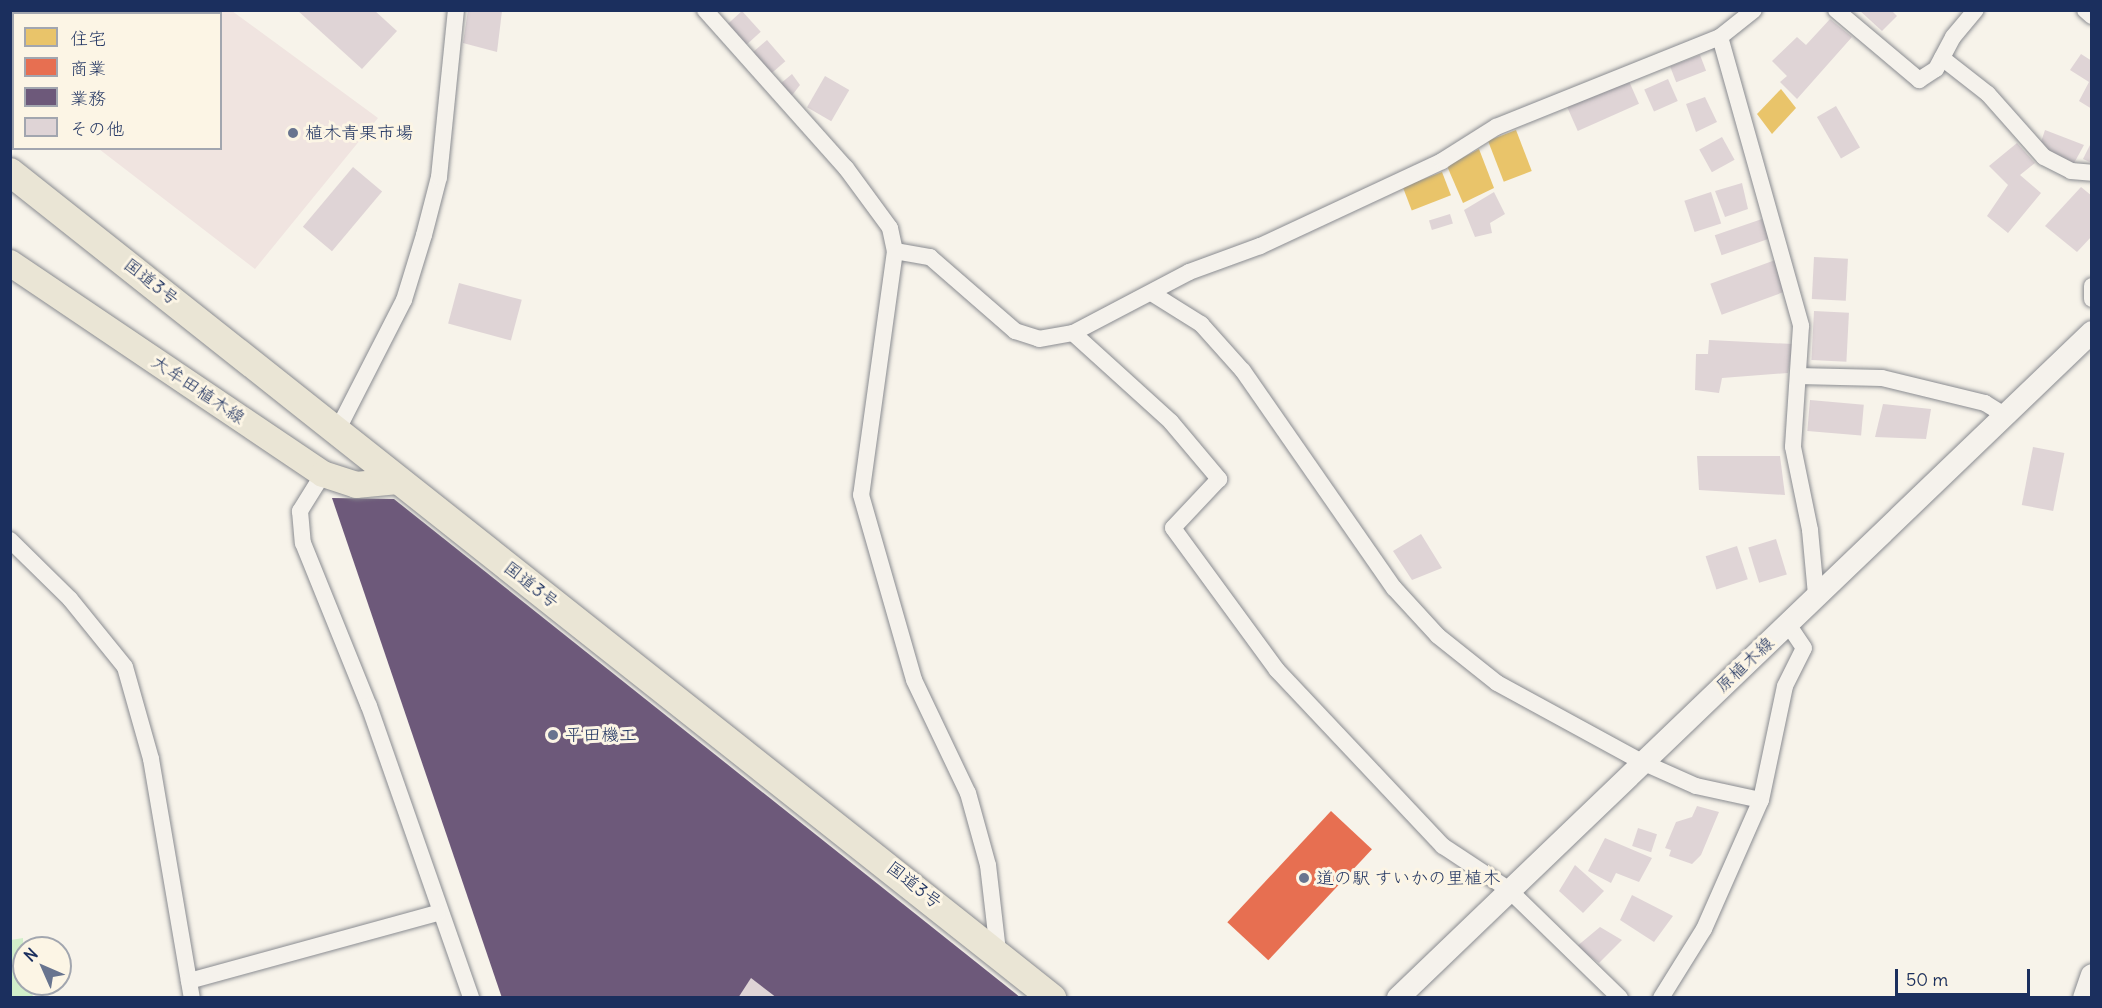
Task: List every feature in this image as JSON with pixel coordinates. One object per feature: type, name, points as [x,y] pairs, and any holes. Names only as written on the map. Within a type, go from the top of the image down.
[{"type":"highway","name":"国道3号","points":[[10,172],[338,429],[398,481],[998,951],[1052,998]]},
{"type":"main road","name":"大牟田植木線","points":[[10,263],[323,474],[356,485],[398,481]]},
{"type":"main road","name":"原植木線","points":[[1398,998],[1508,889],[2006,416],[2091,332]]},
{"type":"main road","points":[[2084,998],[2091,975]]},
{"type":"street","points":[[338,429],[404,300],[424,236],[440,166],[456,10]]},
{"type":"street","points":[[705,10],[877,205],[895,251],[861,495],[914,680],[968,793],[988,865],[998,951]]},
{"type":"street","points":[[895,251],[930,257],[1015,331],[1039,339],[1073,333],[1153,294],[1189,272],[1260,246],[1442,161],[1496,127],[1720,37],[1754,10]]},
{"type":"street","points":[[1836,10],[1914,78],[1925,79],[1976,10]]},
{"type":"street","points":[[2085,10],[2091,16]]},
{"type":"street","points":[[1720,37],[1801,326],[1793,447],[1810,530],[1816,595]]},
{"type":"street","points":[[1942,58],[1988,94],[2044,157],[2071,171],[2091,173]]},
{"type":"street","points":[[2091,286],[2091,299]]},
{"type":"street","points":[[1153,294],[1201,324],[1243,371],[1394,588],[1438,636],[1497,683],[1642,762],[1696,786],[1761,800]]},
{"type":"street","points":[[1073,333],[1171,422],[1219,479],[1173,528],[1277,670],[1443,846],[1508,889],[1620,998]]},
{"type":"street","points":[[1798,376],[1882,378],[1985,403],[2006,416]]},
{"type":"street","points":[[323,474],[300,511],[303,543],[428,867],[438,913],[471,998]]},
{"type":"street","points":[[10,540],[70,600],[125,667],[151,759],[191,989],[438,913]]},
{"type":"street","points":[[1661,998],[1704,929],[1761,800],[1785,686],[1804,648],[1788,624]]},
{"type":"shaded area","name":"植木青果市場","points":[[87,10],[232,11],[378,118],[255,269],[100,150],[222,150],[222,12]]},
{"type":"green space","points":[[11,940],[12,996],[33,997],[11,997]]},
{"type":"building: 住宅","points":[[1781,89],[1796,108],[1772,134],[1757,114]]},
{"type":"building: 住宅","points":[[1516,130],[1532,171],[1504,182],[1488,141]]},
{"type":"building: 住宅","points":[[1479,149],[1494,188],[1463,203],[1447,166]]},
{"type":"building: 住宅","points":[[1442,172],[1451,195],[1412,210],[1403,187]]},
{"type":"building: 商業","name":"道の駅 すいかの里植木","points":[[1331,811],[1372,849],[1268,960],[1227,922]]},
{"type":"building: 業務","name":"平田機工","points":[[332,498],[394,499],[1021,998],[502,998]]},
{"type":"building: その他","points":[[297,10],[374,10],[397,31],[362,69]]},
{"type":"building: その他","points":[[468,10],[502,11],[497,52],[463,43]]},
{"type":"building: その他","points":[[1859,10],[1891,10],[1897,16],[1882,31]]},
{"type":"building: その他","points":[[742,11],[761,32],[744,47],[725,26]]},
{"type":"building: その他","points":[[1830,19],[1852,37],[1797,99],[1780,82],[1787,76],[1772,61],[1797,37],[1806,45]]},
{"type":"building: その他","points":[[767,40],[785,61],[768,76],[750,55]]},
{"type":"building: その他","points":[[2081,54],[2092,61],[2092,109],[2079,101],[2089,82],[2070,70]]},
{"type":"building: その他","points":[[1700,55],[1706,71],[1676,82],[1670,66]]},
{"type":"building: その他","points":[[792,74],[800,85],[790,98],[780,84]]},
{"type":"building: その他","points":[[825,76],[849,90],[831,121],[807,107]]},
{"type":"building: その他","points":[[1628,79],[1639,104],[1578,131],[1567,106]]},
{"type":"building: その他","points":[[1668,79],[1678,101],[1654,112],[1644,90]]},
{"type":"building: その他","points":[[1705,97],[1717,122],[1696,132],[1686,104]]},
{"type":"building: その他","points":[[1836,106],[1860,148],[1841,159],[1817,117]]},
{"type":"building: その他","points":[[2045,130],[2084,145],[2073,165],[2039,148]]},
{"type":"building: その他","points":[[1722,137],[1735,160],[1712,172],[1699,150]]},
{"type":"building: その他","points":[[2092,141],[2092,163],[2083,159]]},
{"type":"building: その他","points":[[2017,143],[2035,163],[2020,175],[2041,193],[2008,233],[1987,216],[2008,185],[1989,166]]},
{"type":"building: その他","points":[[353,167],[382,191],[332,251],[303,227]]},
{"type":"building: その他","points":[[1742,183],[1748,209],[1725,217],[1715,191]]},
{"type":"building: その他","points":[[2081,187],[2092,196],[2092,236],[2077,252],[2045,226]]},
{"type":"building: その他","points":[[1494,192],[1505,214],[1490,223],[1492,233],[1475,237],[1464,210]]},
{"type":"building: その他","points":[[1711,192],[1721,223],[1695,232],[1684,201]]},
{"type":"building: その他","points":[[1450,214],[1453,224],[1432,230],[1429,220]]},
{"type":"building: その他","points":[[1762,219],[1769,239],[1722,255],[1715,235]]},
{"type":"building: その他","points":[[1814,257],[1848,259],[1846,301],[1812,299]]},
{"type":"building: その他","points":[[1778,259],[1789,290],[1722,315],[1710,284]]},
{"type":"building: その他","points":[[459,283],[522,300],[511,340],[448,324]]},
{"type":"building: その他","points":[[1814,311],[1849,313],[1846,362],[1811,360]]},
{"type":"building: その他","points":[[1709,340],[1793,344],[1788,373],[1722,378],[1719,393],[1695,390],[1696,354],[1708,354]]},
{"type":"building: その他","points":[[1810,400],[1864,405],[1861,436],[1807,431]]},
{"type":"building: その他","points":[[1883,404],[1931,409],[1926,439],[1875,437]]},
{"type":"building: その他","points":[[2033,447],[2064,453],[2053,511],[2022,505]]},
{"type":"building: その他","points":[[1697,456],[1780,456],[1785,495],[1699,490]]},
{"type":"building: その他","points":[[1421,534],[1442,568],[1412,580],[1393,551]]},
{"type":"building: その他","points":[[1776,539],[1787,574],[1759,583],[1748,547]]},
{"type":"building: その他","points":[[1737,546],[1748,579],[1716,589],[1706,556]]},
{"type":"building: その他","points":[[1697,806],[1719,812],[1701,855],[1692,864],[1669,856],[1671,850],[1665,848],[1676,822],[1692,817]]},
{"type":"building: その他","points":[[1638,828],[1657,834],[1651,852],[1632,846]]},
{"type":"building: その他","points":[[1605,838],[1652,858],[1639,882],[1616,873],[1611,883],[1588,871]]},
{"type":"building: その他","points":[[1575,865],[1604,891],[1583,913],[1559,891]]},
{"type":"building: その他","points":[[1632,895],[1673,916],[1654,942],[1620,920]]},
{"type":"building: その他","points":[[1600,927],[1622,940],[1599,963],[1576,947]]},
{"type":"building: その他","points":[[751,978],[777,998],[738,998]]},
{"type":"place","name":"植木青果市場","points":[[293,133]]},
{"type":"place","name":"平田機工","points":[[553,735]]},
{"type":"place","name":"道の駅 すいかの里植木","points":[[1304,878]]}]
